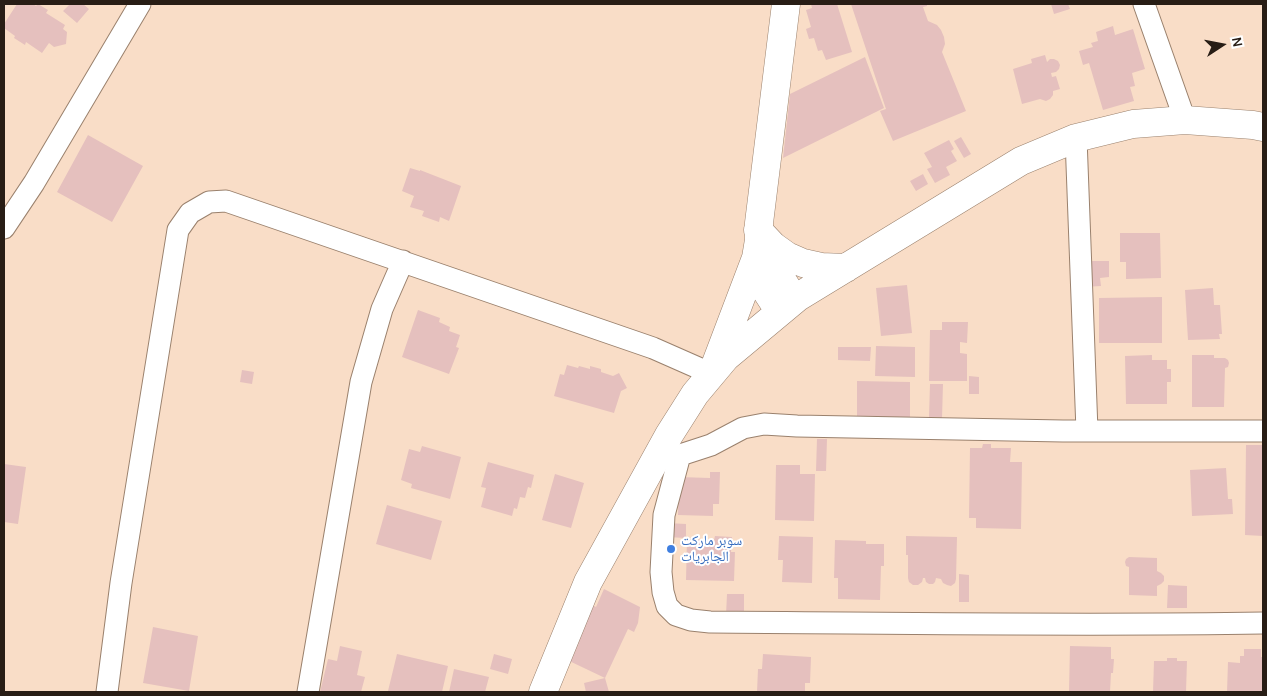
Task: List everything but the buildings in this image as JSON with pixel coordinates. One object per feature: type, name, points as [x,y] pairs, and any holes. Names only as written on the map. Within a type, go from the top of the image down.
[{"type":"street","points":[[4,228],[34,183],[140,4]]},
{"type":"street","points":[[786,4],[758,243],[757,272],[761,284],[787,306]]},
{"type":"street","points":[[1144,4],[1185,120]]},
{"type":"street","points":[[543,692],[588,582],[669,434],[695,394],[726,358],[787,306],[1021,161],[1076,138],[1134,124],[1185,120],[1263,127]]},
{"type":"street","points":[[1076,138],[1087,431]]},
{"type":"street","points":[[107,692],[121,583],[178,230],[190,213],[209,202],[226,201],[653,348],[712,374]]},
{"type":"street","points":[[758,243],[773,246],[787,256],[803,263],[821,267],[846,268]]},
{"type":"street","points":[[712,374],[758,243]]},
{"type":"street","points":[[308,692],[361,382],[382,309],[403,262]]},
{"type":"street","points":[[653,464],[711,445],[743,428],[764,424],[1087,431],[1263,431]]},
{"type":"street","points":[[680,455],[664,515],[661,572],[663,592],[667,606],[676,615],[691,620],[710,622],[1158,625],[1263,623]]},
{"type":"place","name":"سوبر ماركت الجابريات","points":[[671,549]]}]
